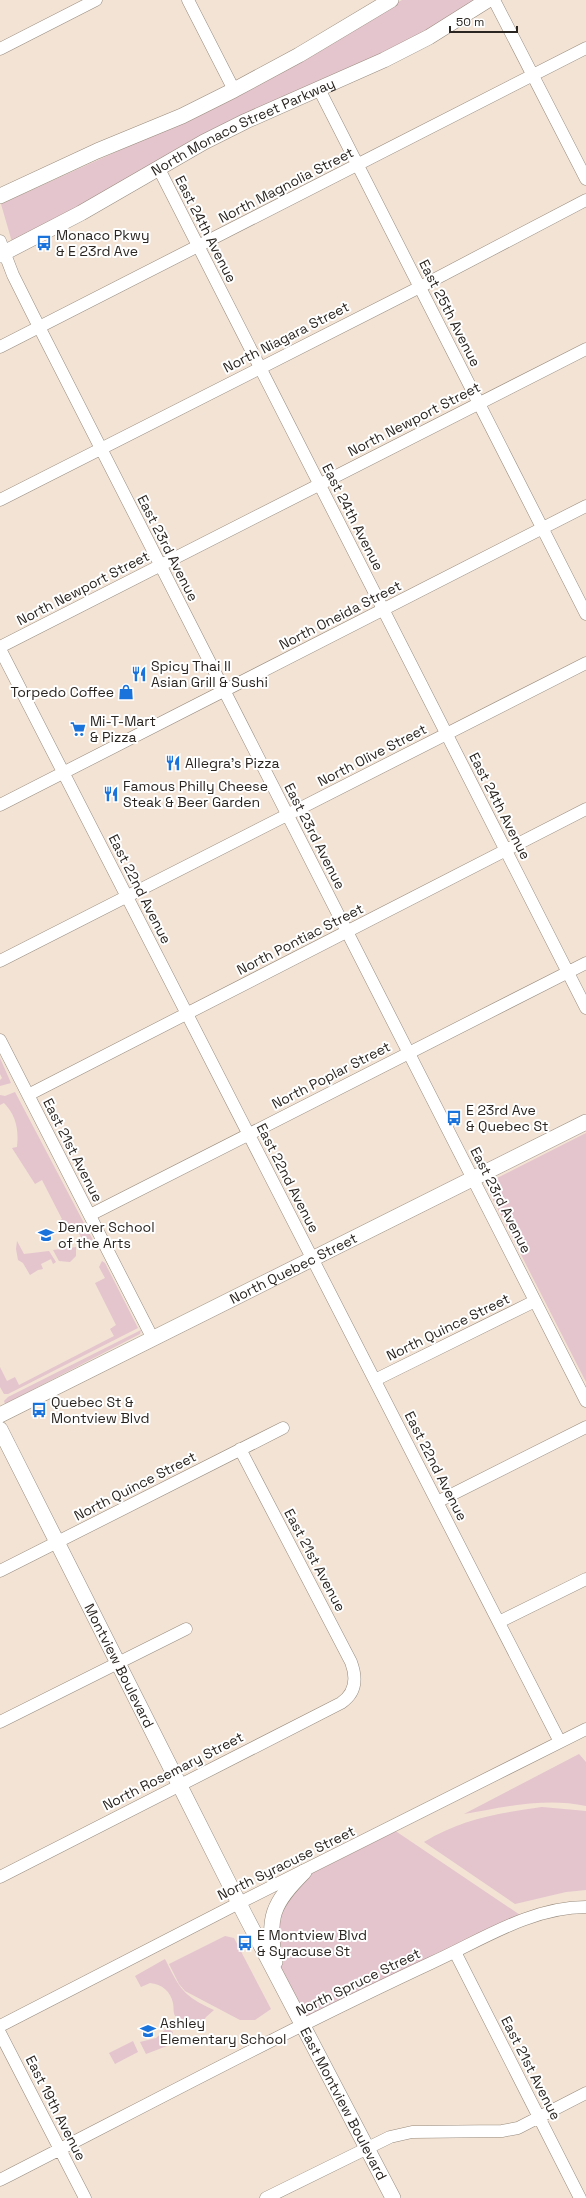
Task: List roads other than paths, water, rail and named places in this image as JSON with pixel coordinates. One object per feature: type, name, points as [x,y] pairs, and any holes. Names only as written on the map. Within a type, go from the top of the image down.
[{"type":"main road","points":[[0,196],[97,151],[182,116],[234,90],[300,55],[391,0]]},
{"type":"main road","name":"North Monaco Street Parkway","points":[[1,250],[81,213],[246,121],[391,57],[429,37],[488,0]]},
{"type":"main road","name":"North Quebec Street","points":[[0,1415],[586,1122]]},
{"type":"main road","name":"Montview Boulevard","points":[[0,1429],[56,1543],[239,1903]]},
{"type":"main road","points":[[277,1975],[271,1939],[273,1912],[284,1894],[304,1872]]},
{"type":"main road","name":"East Montview Boulevard","points":[[239,1903],[393,2198]]},
{"type":"street","points":[[0,49],[96,0]]},
{"type":"street","points":[[188,0],[234,90]]},
{"type":"street","points":[[494,0],[586,180]]},
{"type":"street","name":"North Magnolia Street","points":[[0,347],[586,48]]},
{"type":"street","name":"East 25th Avenue","points":[[319,89],[586,614]]},
{"type":"street","name":"East 24th Avenue","points":[[159,169],[586,1008]]},
{"type":"street","name":"North Niagara Street","points":[[0,500],[420,287],[586,200]]},
{"type":"street","name":"East 23rd Avenue","points":[[1,250],[287,815],[586,1400]]},
{"type":"street","name":"North Newport Street","points":[[0,648],[160,565],[586,349]]},
{"type":"street","name":"North Oneida Street","points":[[0,805],[586,506]]},
{"type":"street","name":"East 22nd Avenue","points":[[0,648],[560,1742]]},
{"type":"street","name":"North Olive Street","points":[[0,961],[586,663]]},
{"type":"street","name":"North Pontiac Street","points":[[28,1094],[586,809]]},
{"type":"street","name":"North Poplar Street","points":[[90,1215],[586,963]]},
{"type":"street","name":"East 21st Avenue","points":[[0,1040],[153,1338]]},
{"type":"street","name":"North Quince Street","points":[[375,1380],[535,1301]]},
{"type":"street","points":[[437,1502],[586,1427]]},
{"type":"street","name":"North Quince Street","points":[[0,1571],[283,1428]]},
{"type":"street","name":"East 21st Avenue","points":[[240,1449],[351,1662],[355,1671],[354,1686]]},
{"type":"street","points":[[499,1622],[586,1578]]},
{"type":"street","points":[[0,1722],[186,1629]]},
{"type":"street","name":"North Rosemary Street","points":[[0,1876],[341,1703],[351,1694],[354,1686]]},
{"type":"street","name":"North Syracuse Street","points":[[0,2026],[239,1903],[304,1872],[586,1729]]},
{"type":"street","name":"North Spruce Street","points":[[0,2180],[303,2025],[455,1952],[526,1919],[550,1911],[586,1907]]},
{"type":"street","name":"East 21st Avenue","points":[[455,1952],[580,2198]]},
{"type":"street","name":"East 19th Avenue","points":[[0,2032],[85,2198]]},
{"type":"street","points":[[266,2198],[390,2137],[412,2132],[502,2131],[518,2128],[586,2093]]},
{"type":"place","name":"Monaco Pkwy & E 23rd Ave","points":[[44,243]]},
{"type":"place","name":"Spicy Thai II Asian Grill & Sushi","points":[[139,674]]},
{"type":"place","name":"Torpedo Coffee","points":[[126,692]]},
{"type":"place","name":"Mi-T-Mart & Pizza","points":[[78,729]]},
{"type":"place","name":"Allegra's Pizza","points":[[173,763]]},
{"type":"place","name":"Famous Philly Cheese Steak & Beer Garden","points":[[111,794]]},
{"type":"place","name":"E 23rd Ave & Quebec St","points":[[454,1118]]},
{"type":"place","name":"Denver School of the Arts","points":[[46,1235]]},
{"type":"place","name":"Quebec St & Montview Blvd","points":[[39,1410]]},
{"type":"place","name":"E Montview Blvd & Syracuse St","points":[[245,1943]]},
{"type":"place","name":"Ashley Elementary School","points":[[148,2031]]}]
